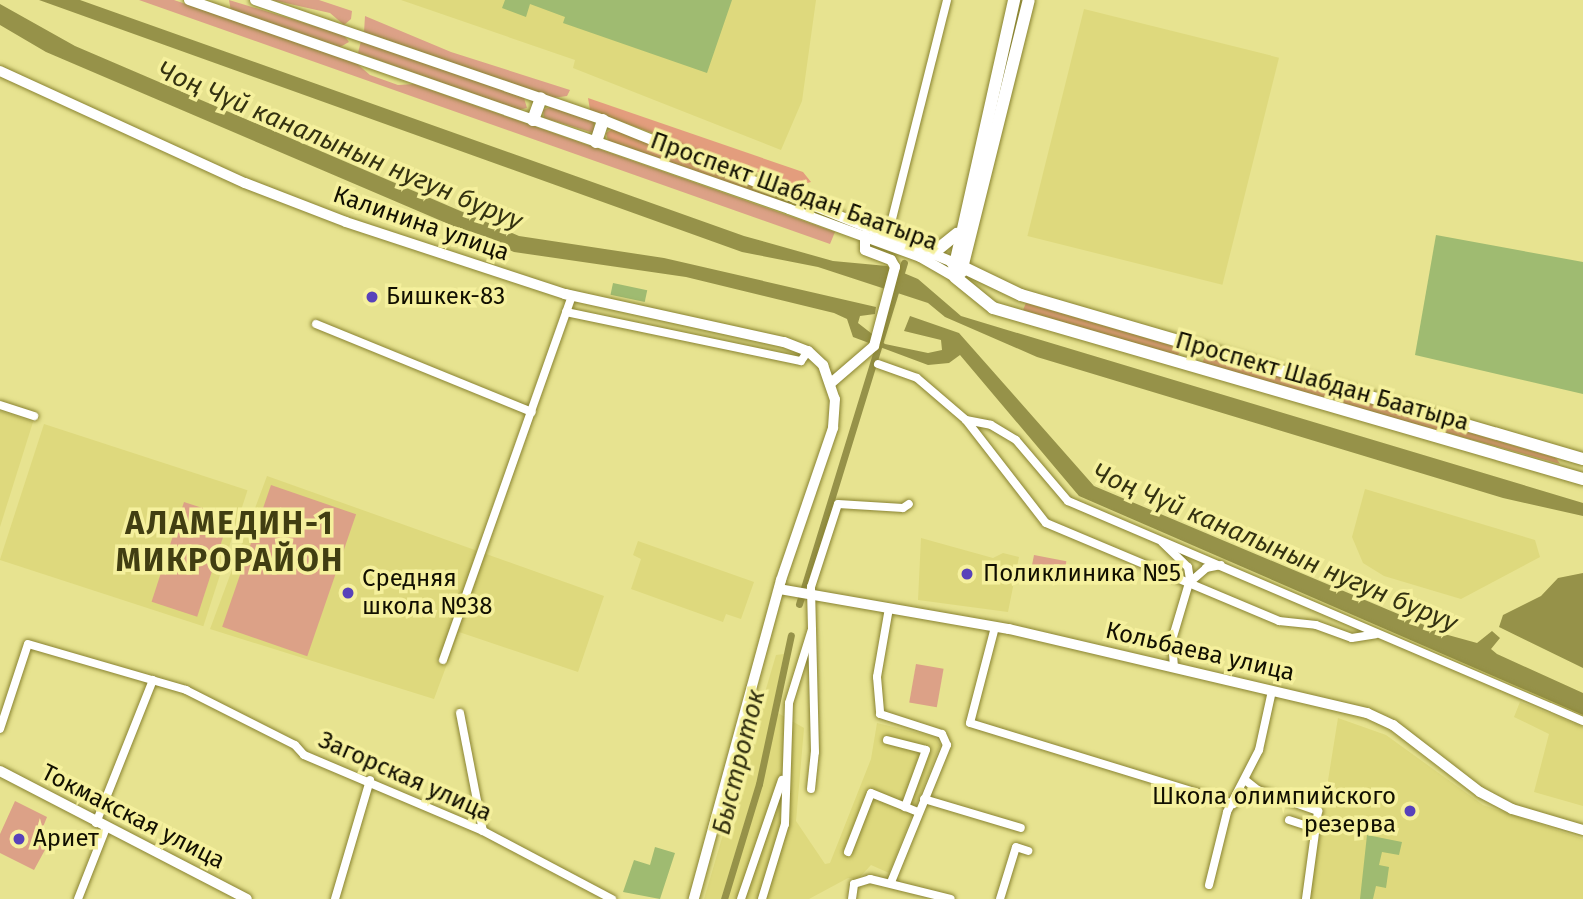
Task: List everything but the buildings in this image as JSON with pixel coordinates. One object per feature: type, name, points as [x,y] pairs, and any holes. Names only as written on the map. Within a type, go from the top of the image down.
[{"type":"main road","name":"Проспект Шабдан Баатыра","points":[[189,0],[865,236],[955,277],[967,290],[1015,315],[1583,479]]},
{"type":"main road","points":[[218,11],[225,0]]},
{"type":"main road","name":"Проспект Шабдан Баатыра","points":[[254,0],[603,120],[965,267],[1021,295],[1583,459]]},
{"type":"main road","points":[[955,277],[952,262],[1014,0]]},
{"type":"main road","points":[[955,277],[965,267],[1029,0]]},
{"type":"main road","points":[[349,55],[356,34]]},
{"type":"main road","name":"Калинина улица","points":[[0,71],[245,183],[346,222],[572,295],[808,351]]},
{"type":"main road","points":[[533,120],[541,98]]},
{"type":"main road","points":[[596,142],[603,120]]},
{"type":"main road","points":[[932,254],[949,244],[961,227]]},
{"type":"main road","points":[[967,290],[969,279],[986,278],[976,261],[974,231]]},
{"type":"main road","points":[[1015,315],[1021,295]]},
{"type":"main road","points":[[1190,365],[1195,346]]},
{"type":"main road","points":[[694,899],[779,589],[833,428],[831,383],[808,351]]},
{"type":"main road","points":[[1331,406],[1336,388]]},
{"type":"main road","points":[[1563,474],[1568,456]]},
{"type":"main road","name":"Кольбаева улица","points":[[779,589],[809,597],[995,627],[1367,713],[1393,725],[1480,792],[1512,808],[1583,830]]},
{"type":"main road","name":"Токмакская улица","points":[[0,771],[247,899]]},
{"type":"street","points":[[888,235],[947,0]]},
{"type":"street","points":[[831,383],[874,346],[895,267],[891,260],[865,250],[865,236]]},
{"type":"street","points":[[443,660],[572,295]]},
{"type":"street","points":[[566,312],[802,361],[808,351]]},
{"type":"street","points":[[316,324],[532,412]]},
{"type":"street","points":[[878,365],[917,377],[966,420],[1046,523],[1279,621],[1316,625],[1352,638],[1378,634]]},
{"type":"street","points":[[0,405],[34,416]]},
{"type":"street","points":[[966,420],[991,425],[1016,440],[1068,500],[1583,721]]},
{"type":"street","points":[[811,789],[814,626],[809,597],[838,504],[903,508],[909,504]]},
{"type":"street","points":[[1157,538],[1188,567],[1189,583],[1172,640],[1174,668]]},
{"type":"street","points":[[1189,583],[1206,568],[1221,565]]},
{"type":"street","points":[[889,608],[877,677],[880,714],[947,739],[891,883]]},
{"type":"street","points":[[762,899],[785,824],[783,777],[789,703],[814,626]]},
{"type":"street","points":[[995,627],[970,723],[1234,804]]},
{"type":"street","name":"Загорская улица","points":[[0,729],[28,644],[186,690],[295,745],[304,755],[370,780],[484,831],[612,899]]},
{"type":"street","points":[[78,899],[101,825],[153,680]]},
{"type":"street","points":[[1209,885],[1234,804],[1259,750],[1272,691]]},
{"type":"street","points":[[460,713],[484,831]]},
{"type":"street","points":[[887,740],[926,750],[905,807]]},
{"type":"street","points":[[741,899],[783,777]]},
{"type":"street","points":[[335,899],[370,780]]},
{"type":"street","points":[[1245,780],[1258,790],[1313,806],[1317,829],[1306,899]]},
{"type":"street","points":[[848,852],[871,793],[918,812]]},
{"type":"street","points":[[924,799],[1021,828]]},
{"type":"street","points":[[1289,820],[1317,829]]},
{"type":"street","points":[[1000,899],[1016,847],[1027,851]]},
{"type":"street","points":[[852,899],[854,884],[870,878],[951,899]]},
{"type":"shaded area","points":[[39,0],[80,0],[744,236],[833,261],[887,266],[918,279],[961,316],[1583,503],[1583,516],[1503,498],[1037,357],[945,317],[928,303],[818,267],[742,252]]},
{"type":"shaded area","points":[[139,0],[174,0],[355,62],[370,75],[398,85],[414,84],[835,232],[830,244]]},
{"type":"shaded area","points":[[229,0],[344,35],[349,42],[340,47],[231,11]]},
{"type":"shaded area","points":[[272,0],[319,0],[352,11],[351,19],[344,25],[330,13]]},
{"type":"shaded area","points":[[401,0],[816,0],[802,101],[781,150],[573,68],[575,60]]},
{"type":"shaded area","points":[[0,4],[75,46],[519,236],[664,258],[876,307],[875,314],[860,316],[858,323],[885,344],[928,353],[942,350],[941,340],[904,331],[910,316],[959,333],[1094,486],[1448,635],[1477,643],[1492,631],[1500,638],[1491,649],[1497,654],[1583,693],[1583,715],[1079,496],[960,355],[949,363],[928,365],[853,337],[847,319],[834,313],[686,277],[514,252],[46,52],[0,25]]},
{"type":"shaded area","points":[[1084,9],[1279,58],[1222,285],[1027,236]]},
{"type":"shaded area","points":[[365,16],[451,52],[570,90],[567,96],[553,98],[364,32]]},
{"type":"shaded area","points":[[361,41],[524,98],[527,108],[519,110],[358,53]]},
{"type":"shaded area","points":[[588,98],[803,172],[811,182],[796,186],[590,110]]},
{"type":"shaded area","points":[[550,107],[594,122],[594,133],[544,118],[543,110]]},
{"type":"shaded area","points":[[614,128],[852,227],[608,141],[606,133]]},
{"type":"shaded area","points":[[1026,303],[1180,348],[1181,351],[1177,356],[1023,310]]},
{"type":"shaded area","points":[[1206,355],[1326,390],[1327,395],[1323,399],[1202,363]]},
{"type":"shaded area","points":[[1344,396],[1556,458],[1560,464],[1339,403]]},
{"type":"shaded area","points":[[0,411],[33,422],[0,527]]},
{"type":"shaded area","points":[[44,424],[248,490],[203,626],[0,560]]},
{"type":"shaded area","name":"Средняя школа №38","points":[[267,476],[604,596],[578,672],[459,632],[434,699],[210,629]]},
{"type":"shaded area","points":[[271,485],[356,514],[307,656],[222,627]]},
{"type":"shaded area","points":[[1365,489],[1535,540],[1540,557],[1461,599],[1384,576],[1363,563],[1352,537]]},
{"type":"shaded area","points":[[184,502],[230,517],[197,617],[152,602]]},
{"type":"shaded area","name":"Поликлиника №5","points":[[921,538],[993,558],[1003,553],[1019,557],[1008,612],[918,600]]},
{"type":"shaded area","points":[[638,541],[754,582],[741,619],[726,614],[723,622],[631,589],[641,559],[633,555]]},
{"type":"shaded area","points":[[1034,555],[1066,561],[1062,582],[1030,576]]},
{"type":"shaded area","points":[[1583,573],[1583,668],[1499,627],[1503,615],[1541,596],[1558,578]]},
{"type":"shaded area","points":[[784,654],[758,779],[721,899],[704,899],[776,655]]},
{"type":"shaded area","points":[[916,664],[944,669],[937,707],[909,702]]},
{"type":"shaded area","points":[[1520,702],[1583,727],[1583,806],[1534,792],[1549,734],[1514,717]]},
{"type":"shaded area","name":"Быстроток","points":[[778,713],[804,728],[796,821],[825,864],[830,863],[871,759],[877,723],[935,737],[940,745],[889,873],[871,865],[858,879],[848,878],[809,899],[726,899]]},
{"type":"shaded area","name":"Школа олимпийского резерва","points":[[1338,718],[1386,735],[1483,805],[1583,839],[1583,899],[1309,899]]},
{"type":"shaded area","name":"Ариет","points":[[15,801],[47,817],[37,842],[46,848],[34,870],[0,853],[0,834]]},
{"type":"waterway","name":"Быстроток","points":[[799,604],[904,263]]},
{"type":"waterway","name":"Быстроток","points":[[724,899],[759,784],[791,635]]},
{"type":"place","name":"Бишкек-83","points":[[372,297]]},
{"type":"place","name":"Поликлиника №5","points":[[967,574]]},
{"type":"place","name":"Средняя школа №38","points":[[348,593]]},
{"type":"place","name":"Школа олимпийского резерва","points":[[1410,811]]},
{"type":"place","name":"Ариет","points":[[19,839]]},
{"type":"district","name":"АЛАМЕДИН-1 МИКРОРАЙОН","points":[[230,542]]},
{"type":"water label","name":"Чоң Чүй каналынын нугун буруу","points":[[340,146]]},
{"type":"water label","name":"Чоң Чүй каналынын нугун буруу","points":[[1275,548]]}]
